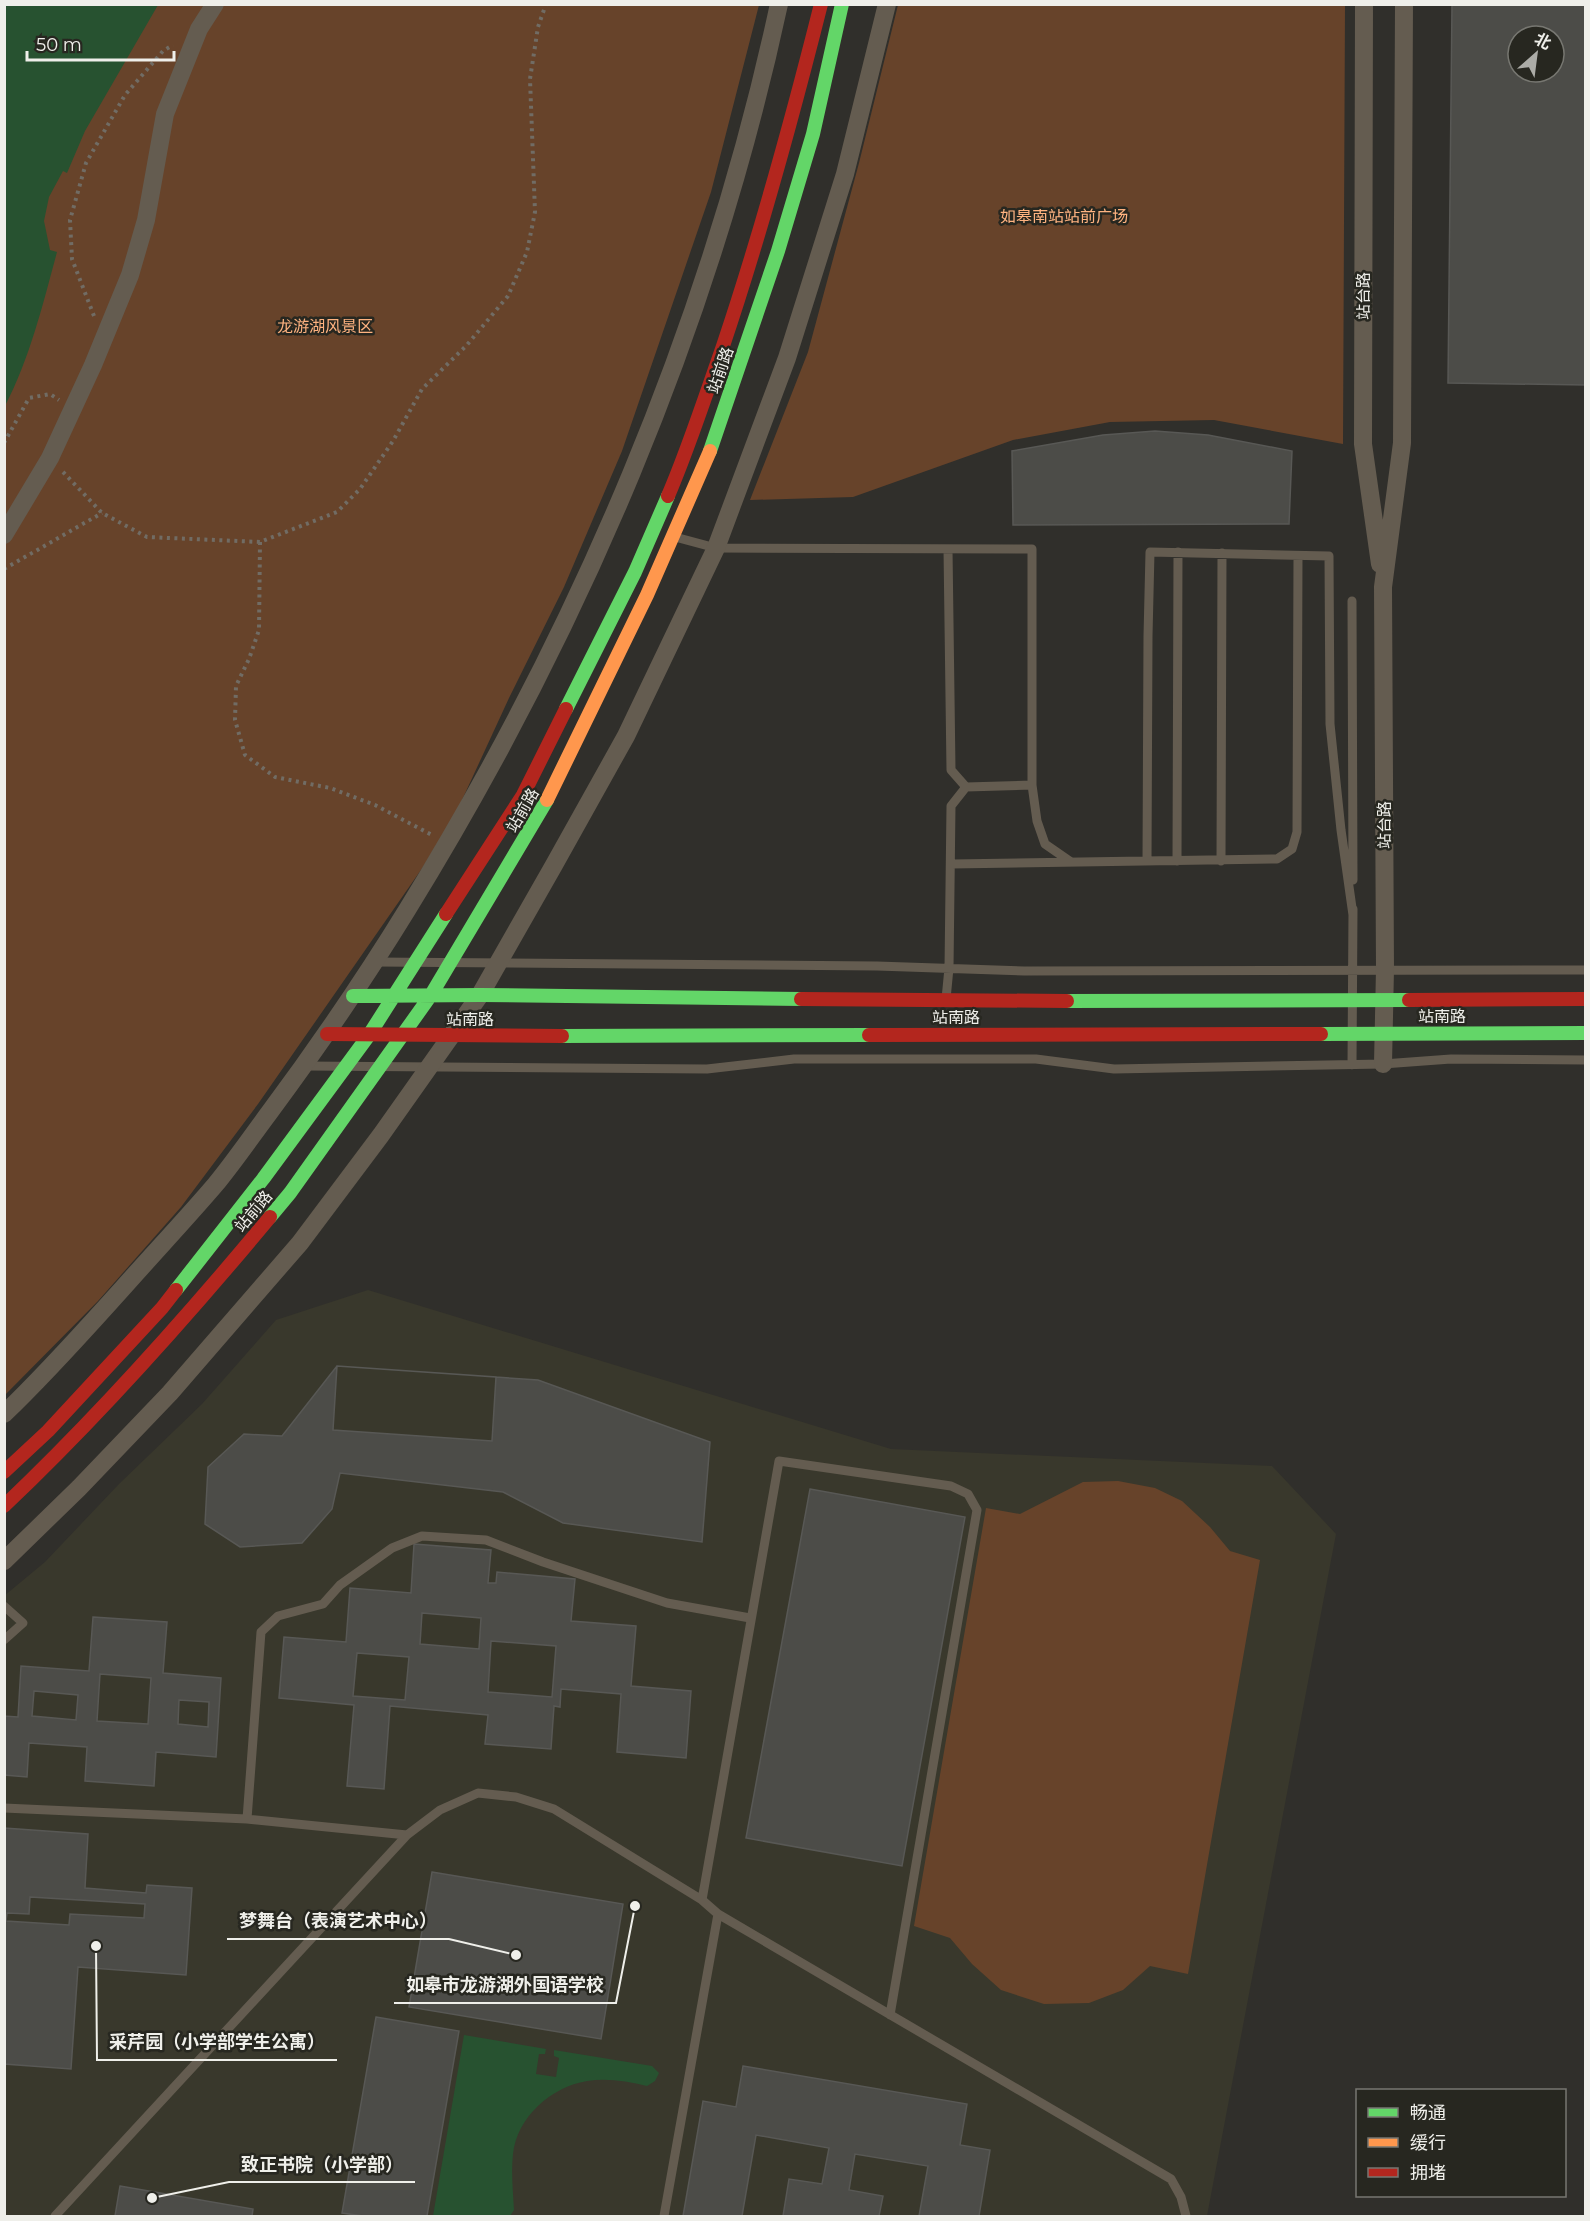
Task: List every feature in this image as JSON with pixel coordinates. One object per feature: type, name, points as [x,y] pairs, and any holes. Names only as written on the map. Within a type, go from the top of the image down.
[{"type":"street","points":[[4,535],[50,458],[130,275],[146,220],[165,114],[199,29],[215,4]]},
{"type":"street","points":[[4,1414],[43,1376],[217,1183],[353,996],[450,840],[550,655],[617,511],[694,309],[764,76],[779,4]]},
{"type":"street","name":"站前路","points":[[4,1472],[48,1431],[162,1308],[263,1179],[369,1035],[523,795],[635,572],[687,451],[753,253],[790,129],[821,4]]},
{"type":"street","name":"站前路","points":[[4,1506],[60,1452],[198,1303],[290,1193],[431,995],[554,788],[647,595],[706,462],[778,251],[813,134],[842,4]]},
{"type":"street","points":[[4,1561],[80,1488],[170,1393],[300,1243],[381,1136],[480,995],[626,736],[716,548],[794,337],[845,174],[887,4]]},
{"type":"street","name":"站台路","points":[[1364,4],[1363,444],[1383,587]]},
{"type":"street","name":"站台路","points":[[1383,1064],[1383,587],[1402,443],[1404,4]]},
{"type":"street","name":"站南路","points":[[353,996],[480,995],[946,1000],[1586,999]]},
{"type":"street","name":"站南路","points":[[327,1034],[451,1036],[1586,1033]]},
{"type":"lane","points":[[673,536],[716,548],[1032,549],[1032,785],[1037,821],[1045,844],[1071,862]]},
{"type":"lane","points":[[948,549],[951,770],[966,787]]},
{"type":"lane","points":[[1147,861],[1150,552],[1329,556],[1330,724],[1353,915]]},
{"type":"lane","points":[[1177,861],[1178,552]]},
{"type":"lane","points":[[1221,861],[1222,553]]},
{"type":"lane","points":[[951,864],[1277,859],[1292,849],[1297,832],[1298,556]]},
{"type":"lane","points":[[1352,1065],[1353,601]]},
{"type":"lane","points":[[946,1000],[949,968],[951,806],[966,787],[1032,785]]},
{"type":"lane","points":[[375,962],[1024,970],[1586,970]]},
{"type":"lane","points":[[304,1066],[707,1069],[794,1059],[1036,1059],[1114,1069],[1352,1065],[1450,1059],[1586,1060]]},
{"type":"lane","points":[[702,1900],[779,1461],[951,1486],[968,1494],[977,1510],[890,2015]]},
{"type":"lane","points":[[247,1819],[261,1632],[278,1616],[323,1604],[340,1586],[392,1548],[422,1536],[486,1540],[667,1604],[750,1618]]},
{"type":"lane","points":[[4,1606],[23,1623],[4,1640]]},
{"type":"lane","points":[[55,2217],[407,1835],[440,1810],[478,1793],[516,1797],[554,1809],[702,1900],[718,1914],[1171,2179],[1181,2197],[1186,2217]]},
{"type":"lane","points":[[4,1808],[247,1819],[407,1835]]},
{"type":"lane","points":[[664,2217],[718,1914]]},
{"type":"path","points":[[50,458],[102,513],[147,537],[260,542],[337,512],[360,489],[393,441],[422,389],[466,346],[508,296],[527,252],[535,212],[530,79],[538,27],[546,4]]},
{"type":"path","points":[[103,340],[72,259],[70,220],[86,163],[125,95],[163,51],[199,29]]},
{"type":"path","points":[[4,443],[29,398],[50,394],[73,409]]},
{"type":"path","points":[[4,569],[102,513]]},
{"type":"path","points":[[260,542],[259,630],[236,686],[235,720],[245,755],[275,777],[330,788],[375,805],[439,838],[450,840]]},
{"type":"shaded area","points":[[5,4],[158,5],[85,131],[67,173],[63,171],[49,197],[44,221],[50,250],[57,252],[29,350],[5,406]]},
{"type":"shaded area","points":[[368,1290],[891,1449],[1272,1466],[1336,1534],[1207,2216],[5,2216],[4,1596],[45,1562],[119,1484],[202,1404],[276,1320]]},
{"type":"shaded area","points":[[464,2035],[546,2049],[545,2054],[539,2054],[536,2074],[556,2077],[559,2058],[554,2056],[554,2050],[652,2066],[659,2073],[655,2081],[647,2086],[610,2080],[574,2084],[549,2097],[538,2106],[521,2128],[516,2140],[512,2168],[514,2210],[510,2216],[433,2216]]},
{"type":"green space","name":"龙游湖风景区","points":[[5,5],[759,5],[711,192],[622,451],[564,587],[456,813],[423,867],[258,1104],[181,1207],[98,1301],[5,1395]]},
{"type":"green space","name":"如皋南站站前广场","points":[[898,5],[1345,5],[1343,444],[1214,420],[1110,422],[1013,440],[853,497],[750,500],[808,352],[859,163]]},
{"type":"green space","points":[[1118,1481],[1155,1488],[1182,1501],[1210,1527],[1230,1551],[1260,1560],[1188,1974],[1150,1966],[1123,1990],[1089,2003],[1044,2004],[1001,1990],[972,1964],[950,1938],[914,1926],[986,1508],[1020,1514],[1083,1482]]},
{"type":"building","points":[[1452,4],[1586,4],[1586,385],[1448,383]]},
{"type":"building","points":[[1155,431],[1208,435],[1292,451],[1289,524],[1013,525],[1012,451],[1103,435]]},
{"type":"building","points":[[337,1366],[538,1380],[710,1442],[702,1542],[563,1523],[503,1492],[340,1473],[332,1509],[302,1543],[240,1547],[205,1524],[208,1467],[244,1434],[282,1436]]},
{"type":"building","points":[[337,1366],[496,1377],[492,1441],[333,1430]]},
{"type":"building","points":[[810,1489],[965,1517],[902,1866],[746,1838]]},
{"type":"building","points":[[414,1544],[491,1550],[488,1583],[496,1583],[497,1572],[575,1579],[571,1621],[636,1626],[631,1686],[691,1691],[686,1758],[617,1752],[621,1694],[561,1689],[560,1707],[554,1706],[551,1749],[485,1744],[488,1715],[390,1706],[384,1789],[347,1786],[354,1705],[279,1698],[284,1637],[346,1642],[350,1588],[411,1593]],"holes":[[[422,1613],[481,1618],[479,1649],[420,1644]],[[491,1641],[556,1646],[552,1697],[488,1692]],[[357,1653],[409,1657],[405,1700],[353,1696]]]},
{"type":"building","points":[[93,1617],[167,1622],[163,1673],[221,1678],[216,1757],[156,1752],[154,1786],[85,1781],[87,1747],[29,1743],[27,1777],[4,1775],[4,1716],[18,1717],[21,1666],[89,1671]],"holes":[[[100,1674],[151,1678],[148,1724],[97,1721]],[[34,1691],[78,1695],[76,1720],[32,1716]],[[179,1700],[209,1702],[208,1727],[178,1724]]]},
{"type":"building","points":[[4,1828],[88,1834],[85,1888],[146,1893],[147,1885],[192,1888],[186,1975],[78,1967],[71,2069],[4,2064]],"holes":[[[30,1897],[145,1904],[144,1918],[70,1914],[69,1925],[6,1921],[7,1913],[29,1914]]]},
{"type":"building","points":[[432,1872],[623,1904],[601,2039],[409,2007]]},
{"type":"building","points":[[376,2017],[459,2031],[427,2216],[363,2216],[342,2213]]},
{"type":"building","points":[[743,2066],[967,2104],[960,2145],[990,2150],[979,2216],[919,2216],[928,2166],[855,2154],[849,2190],[883,2196],[879,2216],[783,2216],[789,2179],[822,2184],[829,2148],[756,2135],[742,2216],[683,2216],[703,2101],[736,2107]]},
{"type":"building","points":[[120,2186],[253,2209],[252,2216],[115,2216]]},
{"type":"traffic: fast","points":[[710,451],[778,251],[813,134],[842,4]]},
{"type":"traffic: fast","points":[[566,709],[635,572],[668,496]]},
{"type":"traffic: fast","points":[[270,1217],[290,1193],[431,995],[547,800]]},
{"type":"traffic: fast","points":[[176,1290],[263,1179],[369,1035],[446,914]]},
{"type":"traffic: fast","points":[[353,996],[480,995],[801,999]]},
{"type":"traffic: fast","points":[[1067,1001],[1409,1000]]},
{"type":"traffic: fast","points":[[1321,1034],[1586,1033]]},
{"type":"traffic: fast","points":[[562,1036],[869,1035]]},
{"type":"traffic: slow","points":[[547,800],[647,595],[710,451]]},
{"type":"traffic: jam","points":[[668,496],[723,346],[750,261],[821,4]]},
{"type":"traffic: jam","points":[[446,914],[523,795],[566,709]]},
{"type":"traffic: jam","points":[[801,999],[1067,1001]]},
{"type":"traffic: jam","points":[[1409,1000],[1586,999]]},
{"type":"traffic: jam","points":[[327,1034],[562,1036]]},
{"type":"traffic: jam","points":[[869,1035],[1321,1034]]},
{"type":"traffic: jam","points":[[4,1506],[141,1366],[270,1217]]},
{"type":"traffic: jam","points":[[4,1472],[48,1431],[176,1290]]},
{"type":"place","name":"如皋市龙游湖外国语学校","points":[[635,1906]]},
{"type":"place","name":"采芹园（小学部学生公寓）","points":[[96,1946]]},
{"type":"place","name":"梦舞台（表演艺术中心）","points":[[516,1955]]},
{"type":"place","name":"致正书院（小学部）","points":[[152,2198]]}]
